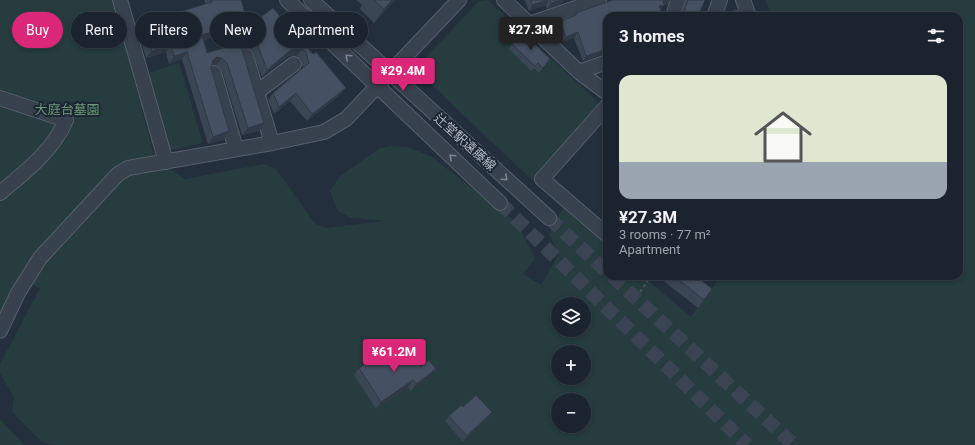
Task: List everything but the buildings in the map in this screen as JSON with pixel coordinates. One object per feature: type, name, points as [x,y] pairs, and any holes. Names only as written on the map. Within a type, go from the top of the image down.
[{"type":"street","points":[[120,0],[166,162]]},
{"type":"street","name":"辻堂駅遠藤線","points":[[287,0],[500,203]]},
{"type":"street","name":"辻堂駅遠藤線","points":[[311,0],[390,74],[549,218]]},
{"type":"street","points":[[0,330],[18,293],[40,258],[118,174],[128,168],[272,143],[324,132],[346,119],[459,0]]},
{"type":"street","points":[[504,0],[580,72],[603,90]]},
{"type":"street","points":[[529,24],[599,0]]},
{"type":"street","points":[[674,12],[678,0]]},
{"type":"street","points":[[716,12],[720,0]]},
{"type":"street","points":[[743,0],[748,12]]},
{"type":"street","points":[[246,56],[272,143]]},
{"type":"street","points":[[580,72],[603,63]]},
{"type":"street","points":[[257,92],[294,64]]},
{"type":"street","points":[[214,73],[236,149]]},
{"type":"street","points":[[0,98],[66,120],[62,128],[38,159],[0,193]]},
{"type":"street","points":[[603,111],[542,180],[603,232]]},
{"type":"path","points":[[640,292],[648,280]]},
{"type":"green space","name":"大庭台墓園","points":[[0,0],[113,0],[116,12],[71,12],[71,48],[126,48],[155,159],[185,179],[264,164],[276,169],[315,224],[327,228],[384,221],[351,218],[338,211],[330,191],[340,176],[380,148],[390,146],[408,147],[432,157],[517,223],[535,258],[523,274],[541,285],[559,254],[549,234],[564,205],[580,223],[603,242],[603,280],[648,280],[691,317],[718,280],[963,280],[963,12],[770,12],[766,0],[975,0],[975,445],[55,445],[42,442],[12,412],[14,398],[0,373],[0,364],[40,288],[33,285],[0,325]]},
{"type":"green space","points":[[488,0],[602,106],[533,181],[415,69],[479,1]]},
{"type":"green space","points":[[179,63],[203,143],[174,150],[169,149],[148,73]]},
{"type":"green space","points":[[0,419],[24,445],[0,445]]},
{"type":"tunnel","points":[[500,203],[747,445]]},
{"type":"tunnel","points":[[549,218],[603,268]]},
{"type":"tunnel","points":[[616,280],[794,445]]}]
